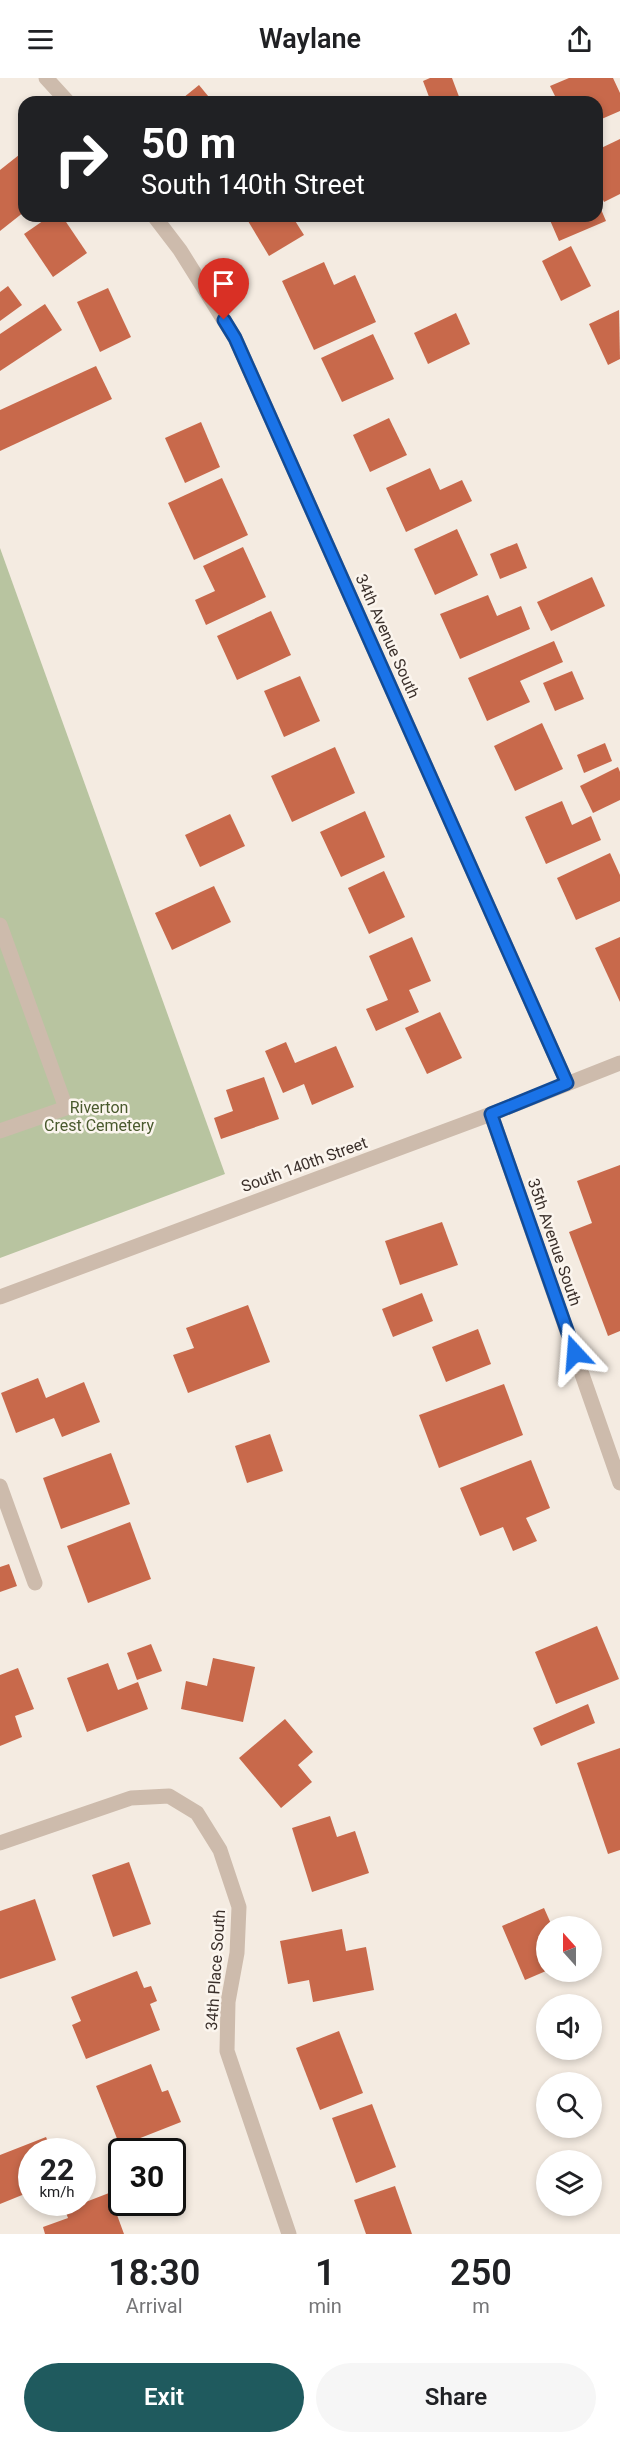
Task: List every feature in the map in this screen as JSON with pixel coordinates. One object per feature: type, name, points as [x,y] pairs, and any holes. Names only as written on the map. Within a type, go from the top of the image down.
[{"type":"street","points":[[46,78],[62,96]]},
{"type":"street","name":"34th Avenue South","points":[[159,222],[180,250],[235,338],[567,1083]]},
{"type":"street","points":[[0,925],[4,948],[66,1108],[0,1131]]},
{"type":"street","name":"South 140th Street","points":[[0,1297],[491,1114],[620,1063]]},
{"type":"street","name":"35th Avenue South","points":[[491,1114],[620,1483]]},
{"type":"street","points":[[0,1486],[35,1583]]},
{"type":"street","name":"34th Place South","points":[[0,1843],[131,1798],[169,1796],[197,1813],[220,1850],[239,1907],[237,1953],[228,2002],[227,2051],[289,2234]]},
{"type":"green space","name":"Riverton Crest Cemetery","points":[[0,548],[225,1174],[0,1258]]},
{"type":"building","points":[[430,78],[452,78],[459,96],[429,96],[423,81]]},
{"type":"building","points":[[569,78],[613,78],[620,93],[620,111],[603,118],[603,96],[555,96],[550,86]]},
{"type":"building","points":[[199,85],[208,96],[185,96]]},
{"type":"building","points":[[620,139],[620,194],[604,202],[603,200],[603,147]]},
{"type":"building","points":[[18,156],[18,217],[0,231],[0,170]]},
{"type":"building","points":[[603,214],[606,221],[559,241],[551,222],[603,222]]},
{"type":"building","points":[[41,222],[66,222],[87,253],[53,277],[24,234]]},
{"type":"building","points":[[249,222],[296,222],[304,235],[269,256]]},
{"type":"building","points":[[571,246],[591,286],[561,301],[542,261]]},
{"type":"building","points":[[324,262],[334,285],[355,275],[376,322],[314,350],[282,281]]},
{"type":"building","points":[[8,286],[22,305],[0,321],[0,292]]},
{"type":"building","points":[[108,288],[131,337],[100,352],[77,302]]},
{"type":"building","points":[[45,304],[62,330],[0,371],[0,334]]},
{"type":"building","points":[[619,310],[620,359],[608,365],[589,324]]},
{"type":"building","points":[[456,313],[470,344],[428,364],[414,333]]},
{"type":"building","points":[[373,334],[394,379],[342,402],[321,358]]},
{"type":"building","points":[[96,366],[112,399],[0,451],[0,410]]},
{"type":"building","points":[[389,418],[407,455],[370,472],[353,435]]},
{"type":"building","points":[[201,422],[220,467],[185,483],[165,438]]},
{"type":"building","points":[[430,468],[440,490],[462,480],[472,501],[406,532],[386,488]]},
{"type":"building","points":[[222,478],[248,535],[194,560],[168,503]]},
{"type":"building","points":[[457,529],[478,575],[435,595],[414,549]]},
{"type":"building","points":[[517,543],[527,568],[500,579],[490,554]]},
{"type":"building","points":[[243,547],[266,597],[206,625],[195,600],[215,591],[203,566]]},
{"type":"building","points":[[592,577],[605,606],[551,631],[537,602]]},
{"type":"building","points":[[488,595],[497,616],[521,606],[530,629],[460,659],[440,614]]},
{"type":"building","points":[[271,611],[291,655],[237,680],[217,636]]},
{"type":"building","points":[[554,641],[563,662],[520,681],[530,702],[487,721],[468,678]]},
{"type":"building","points":[[572,671],[584,699],[555,711],[543,683]]},
{"type":"building","points":[[300,676],[320,721],[284,737],[264,691]]},
{"type":"building","points":[[542,723],[563,769],[515,791],[494,746]]},
{"type":"building","points":[[605,743],[612,761],[584,773],[577,755]]},
{"type":"building","points":[[335,747],[355,793],[292,822],[271,776]]},
{"type":"building","points":[[618,767],[620,800],[593,813],[580,786]]},
{"type":"building","points":[[562,801],[572,825],[591,816],[601,840],[546,864],[525,817]]},
{"type":"building","points":[[365,811],[385,857],[341,877],[320,832]]},
{"type":"building","points":[[230,814],[245,846],[200,867],[185,835]]},
{"type":"building","points":[[610,853],[620,875],[620,901],[576,920],[557,878]]},
{"type":"building","points":[[384,871],[405,917],[369,934],[348,888]]},
{"type":"building","points":[[214,886],[231,922],[172,950],[155,913]]},
{"type":"building","points":[[412,937],[431,981],[409,990],[419,1012],[376,1031],[366,1009],[388,1000],[369,956]]},
{"type":"building","points":[[620,937],[620,1002],[595,948]]},
{"type":"building","points":[[440,1012],[462,1058],[427,1074],[405,1028]]},
{"type":"building","points":[[286,1042],[295,1063],[336,1046],[354,1087],[312,1105],[304,1084],[283,1093],[265,1051]]},
{"type":"building","points":[[264,1077],[279,1119],[221,1139],[214,1118],[233,1111],[226,1090]]},
{"type":"building","points":[[620,1165],[620,1331],[608,1336],[569,1232],[592,1223],[577,1181]]},
{"type":"building","points":[[442,1222],[458,1265],[400,1285],[385,1241]]},
{"type":"building","points":[[422,1293],[433,1321],[393,1337],[382,1309]]},
{"type":"building","points":[[248,1305],[270,1362],[188,1393],[173,1355],[194,1348],[186,1328]]},
{"type":"building","points":[[478,1329],[491,1364],[446,1382],[432,1347]]},
{"type":"building","points":[[38,1378],[46,1398],[84,1382],[100,1422],[62,1437],[54,1418],[16,1433],[1,1393]]},
{"type":"building","points":[[504,1384],[523,1435],[439,1468],[419,1415]]},
{"type":"building","points":[[270,1434],[283,1471],[247,1483],[235,1446]]},
{"type":"building","points":[[111,1453],[130,1504],[61,1529],[43,1478]]},
{"type":"building","points":[[531,1460],[550,1508],[526,1518],[537,1541],[513,1551],[503,1527],[480,1536],[460,1488]]},
{"type":"building","points":[[130,1522],[151,1579],[88,1603],[67,1546]]},
{"type":"building","points":[[9,1564],[17,1586],[0,1592],[0,1567]]},
{"type":"building","points":[[597,1626],[619,1679],[556,1704],[535,1652]]},
{"type":"building","points":[[151,1644],[162,1671],[137,1680],[127,1653]]},
{"type":"building","points":[[213,1658],[255,1667],[243,1722],[181,1709],[186,1681],[207,1686]]},
{"type":"building","points":[[108,1663],[118,1690],[138,1682],[148,1709],[87,1732],[67,1678]]},
{"type":"building","points":[[18,1668],[34,1709],[15,1716],[22,1737],[0,1746],[0,1675]]},
{"type":"building","points":[[588,1704],[595,1723],[541,1746],[533,1728]]},
{"type":"building","points":[[285,1719],[313,1752],[298,1765],[312,1782],[281,1808],[239,1758]]},
{"type":"building","points":[[620,1748],[620,1850],[608,1854],[577,1763]]},
{"type":"building","points":[[330,1816],[337,1837],[355,1831],[369,1873],[312,1892],[292,1828]]},
{"type":"building","points":[[129,1862],[151,1924],[113,1937],[92,1875]]},
{"type":"building","points":[[35,1899],[56,1960],[0,1979],[0,1911]]},
{"type":"building","points":[[544,1908],[548,1916],[536,1916],[536,1975],[525,1980],[502,1926]]},
{"type":"building","points":[[342,1929],[346,1951],[366,1947],[374,1990],[313,2002],[309,1980],[288,1984],[280,1941]]},
{"type":"building","points":[[137,1971],[144,1988],[151,1986],[157,2001],[150,2004],[160,2030],[86,2059],[72,2025],[81,2021],[71,1997]]},
{"type":"building","points":[[339,2031],[363,2093],[320,2110],[296,2048]]},
{"type":"building","points":[[151,2064],[162,2092],[168,2090],[181,2122],[140,2138],[117,2138],[96,2086]]},
{"type":"building","points":[[372,2104],[396,2167],[356,2183],[332,2118]]},
{"type":"building","points":[[18,2148],[18,2197],[0,2204],[0,2155]]},
{"type":"building","points":[[395,2186],[412,2234],[366,2234],[354,2200]]},
{"type":"building","points":[[108,2193],[108,2216],[117,2216],[124,2234],[45,2234],[43,2227],[68,2218],[67,2216],[96,2216],[96,2198]]},
{"type":"route","points":[[224,320],[235,338],[567,1083],[491,1114],[575,1353]]}]
